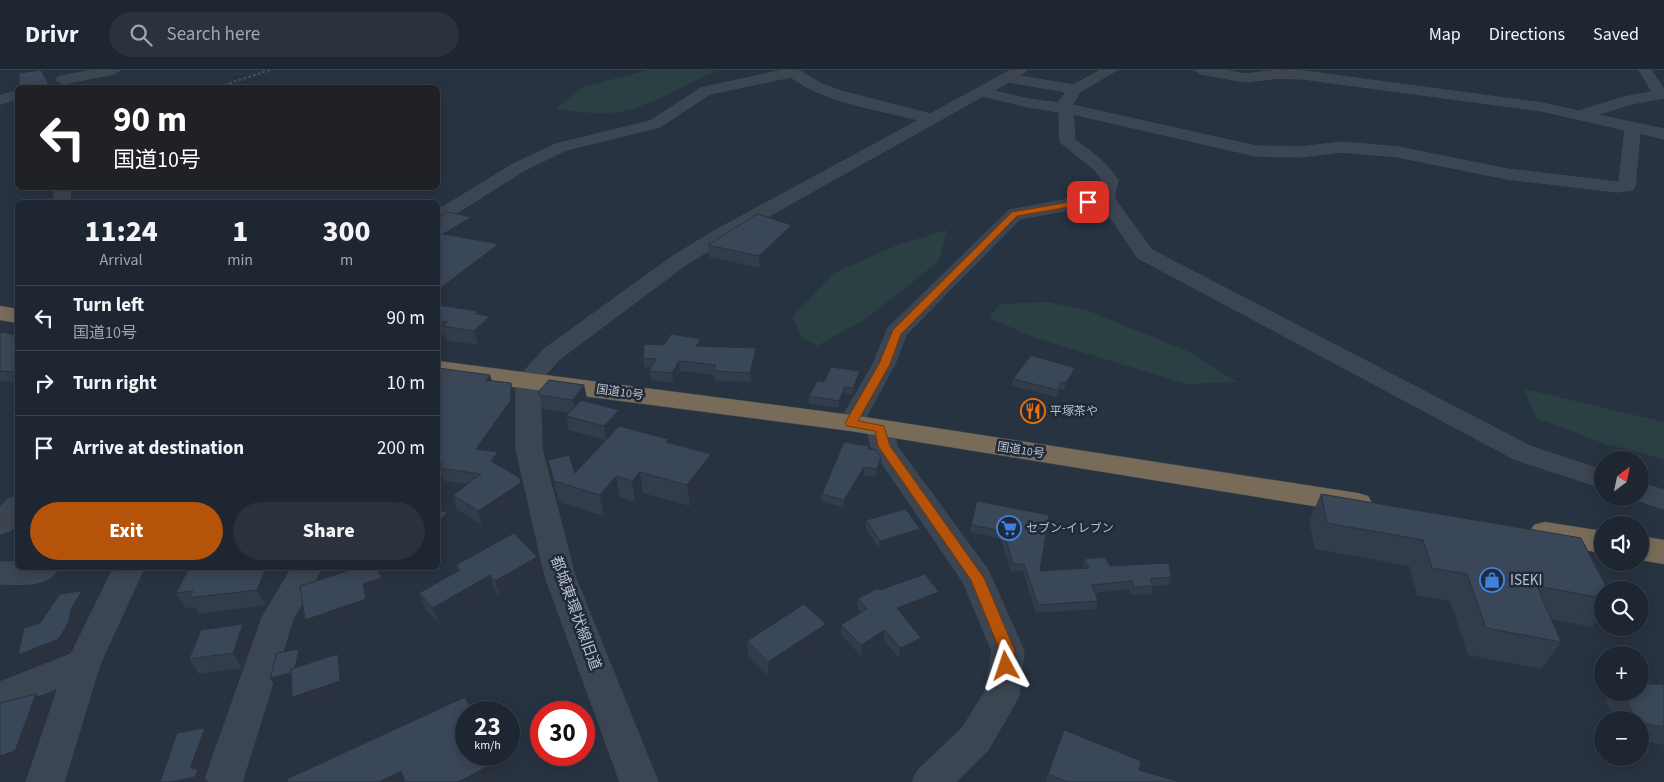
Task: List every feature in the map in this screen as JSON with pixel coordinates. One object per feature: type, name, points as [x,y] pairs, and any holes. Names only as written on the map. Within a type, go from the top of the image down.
[{"type":"highway","points":[[0,314],[15,316]]},
{"type":"highway","name":"国道10号","points":[[440,371],[528,380],[866,426],[1382,507]]},
{"type":"highway","points":[[1516,529],[1594,541]]},
{"type":"highway","points":[[1649,550],[1664,552]]},
{"type":"street","points":[[53,70],[64,85],[114,70]]},
{"type":"street","points":[[528,380],[552,354],[680,260],[1021,70]]},
{"type":"street","points":[[1105,198],[1110,180],[1101,168],[1068,142],[1065,103],[1075,89],[1111,70]]},
{"type":"street","points":[[1201,70],[1245,78],[1279,74],[1316,76],[1480,97],[1581,115],[1664,134]]},
{"type":"street","points":[[1581,115],[1629,100],[1661,95],[1649,73],[1645,70]]},
{"type":"street","points":[[440,215],[511,172],[561,147],[655,124],[706,91],[791,71],[799,79],[828,91],[933,119]]},
{"type":"street","points":[[1008,78],[1075,89]]},
{"type":"street","points":[[983,92],[1159,128],[1256,151],[1300,152],[1342,147],[1398,152],[1507,174],[1617,187],[1627,186],[1633,128]]},
{"type":"street","points":[[0,100],[15,96]]},
{"type":"street","points":[[931,782],[975,739],[1002,695],[1008,651],[977,578],[884,446],[866,426],[884,364],[896,332],[1015,214],[1036,212],[1105,198]]},
{"type":"street","points":[[1105,198],[1145,254],[1523,453],[1594,476]]},
{"type":"street","name":"都城東環状線旧道","points":[[528,380],[529,449],[560,576],[639,782]]},
{"type":"street","points":[[1649,495],[1664,500]]},
{"type":"street","points":[[0,524],[15,509]]},
{"type":"street","points":[[0,572],[34,572],[39,570]]},
{"type":"street","points":[[45,782],[83,664],[128,570]]},
{"type":"street","points":[[223,782],[278,618],[306,570]]},
{"type":"street","points":[[0,697],[83,664]]},
{"type":"path","points":[[225,85],[270,70]]},
{"type":"green space","points":[[649,70],[709,70],[714,72],[662,97],[629,110],[602,113],[556,109],[582,87]]},
{"type":"green space","points":[[947,230],[939,261],[867,318],[817,346],[802,337],[792,317],[834,273],[895,246]]},
{"type":"green space","points":[[1048,302],[1089,311],[1189,352],[1237,382],[1187,384],[1035,338],[989,318],[1000,304]]},
{"type":"green space","points":[[1524,389],[1664,422],[1664,459],[1649,455],[1649,451],[1633,451],[1606,444],[1536,418]]},
{"type":"building","points":[[41,70],[48,85],[19,85],[19,73]]},
{"type":"building","points":[[447,212],[472,217],[443,234],[499,244],[440,288],[440,217]]},
{"type":"building","points":[[757,214],[792,225],[759,256],[708,245]]},
{"type":"building","points":[[440,305],[477,311],[476,314],[490,316],[474,331],[442,326],[447,322],[440,321]]},
{"type":"building","points":[[0,332],[15,334],[15,372],[0,371]]},
{"type":"building","points":[[671,334],[701,339],[696,346],[756,348],[750,373],[714,371],[716,365],[679,361],[672,373],[649,371],[656,359],[643,358],[644,344],[664,345]]},
{"type":"building","points":[[1031,355],[1075,368],[1066,383],[1061,382],[1058,390],[1013,379]]},
{"type":"building","points":[[831,367],[860,371],[853,388],[845,387],[839,401],[809,396],[817,381],[824,382]]},
{"type":"building","points":[[440,368],[490,375],[486,380],[511,383],[511,400],[476,449],[498,452],[491,461],[520,478],[521,483],[478,511],[453,495],[481,474],[440,468],[443,463],[440,463]]},
{"type":"building","points":[[549,380],[584,385],[573,400],[539,395],[539,391]]},
{"type":"building","points":[[581,400],[619,410],[604,426],[566,416]]},
{"type":"building","points":[[619,426],[668,439],[666,442],[711,454],[687,485],[640,472],[632,481],[616,476],[600,495],[554,481],[548,460],[569,455],[575,473]]},
{"type":"building","points":[[844,442],[869,446],[868,449],[876,450],[881,457],[877,469],[864,467],[844,500],[822,494]]},
{"type":"building","points":[[1321,494],[1581,538],[1594,563],[1594,571],[1598,571],[1603,581],[1594,581],[1594,597],[1537,586],[1561,642],[1486,628],[1467,574],[1432,568],[1423,540],[1327,523]]},
{"type":"building","points":[[977,501],[1049,515],[1040,571],[1089,568],[1084,559],[1105,557],[1110,566],[1169,563],[1171,577],[1150,579],[1153,586],[1134,587],[1132,581],[1092,585],[1098,601],[1038,605],[1024,564],[1013,564],[1003,531],[971,525]]},
{"type":"building","points":[[906,509],[920,529],[880,541],[866,520]]},
{"type":"building","points":[[440,510],[447,512],[440,521]]},
{"type":"building","points":[[514,533],[537,557],[495,581],[490,575],[433,608],[419,593],[460,570],[456,565]]},
{"type":"building","points":[[188,570],[265,570],[257,590],[189,598],[193,591],[176,593]]},
{"type":"building","points":[[351,570],[379,570],[381,578],[363,584],[366,599],[305,620],[300,586]]},
{"type":"building","points":[[925,574],[939,592],[897,608],[921,638],[900,648],[885,630],[861,645],[841,625],[867,609],[858,598],[879,588],[880,590]]},
{"type":"building","points":[[82,591],[71,609],[69,621],[59,639],[18,655],[24,628],[40,623],[60,594]]},
{"type":"building","points":[[804,604],[826,624],[768,662],[747,641]]},
{"type":"building","points":[[243,624],[233,653],[189,659],[201,630]]},
{"type":"building","points":[[299,649],[295,668],[291,669],[291,673],[270,678],[277,653]]},
{"type":"building","points":[[338,654],[340,681],[292,697],[291,669]]},
{"type":"building","points":[[1649,684],[1664,684],[1664,727],[1649,724],[1649,711],[1632,711],[1626,701],[1649,701]]},
{"type":"building","points":[[36,694],[15,751],[0,756],[0,703]]},
{"type":"building","points":[[465,697],[467,701],[456,701]]},
{"type":"building","points":[[455,702],[455,766],[489,766],[458,782],[405,782],[401,771],[379,782],[287,782],[287,779]]},
{"type":"building","points":[[205,728],[191,766],[193,769],[198,769],[195,777],[171,782],[160,782],[177,733]]},
{"type":"building","points":[[1064,730],[1141,761],[1139,770],[1180,782],[1068,782],[1048,774]]},
{"type":"place","name":"平塚茶や","points":[[1033,411]]},
{"type":"place","name":"セブン-イレブン","points":[[1009,528]]},
{"type":"place","name":"ISEKI","points":[[1492,580]]},
{"type":"route","points":[[1006,666],[1008,651],[977,578],[884,446],[880,428],[851,423],[884,364],[896,332],[1015,214],[1088,202]]}]
